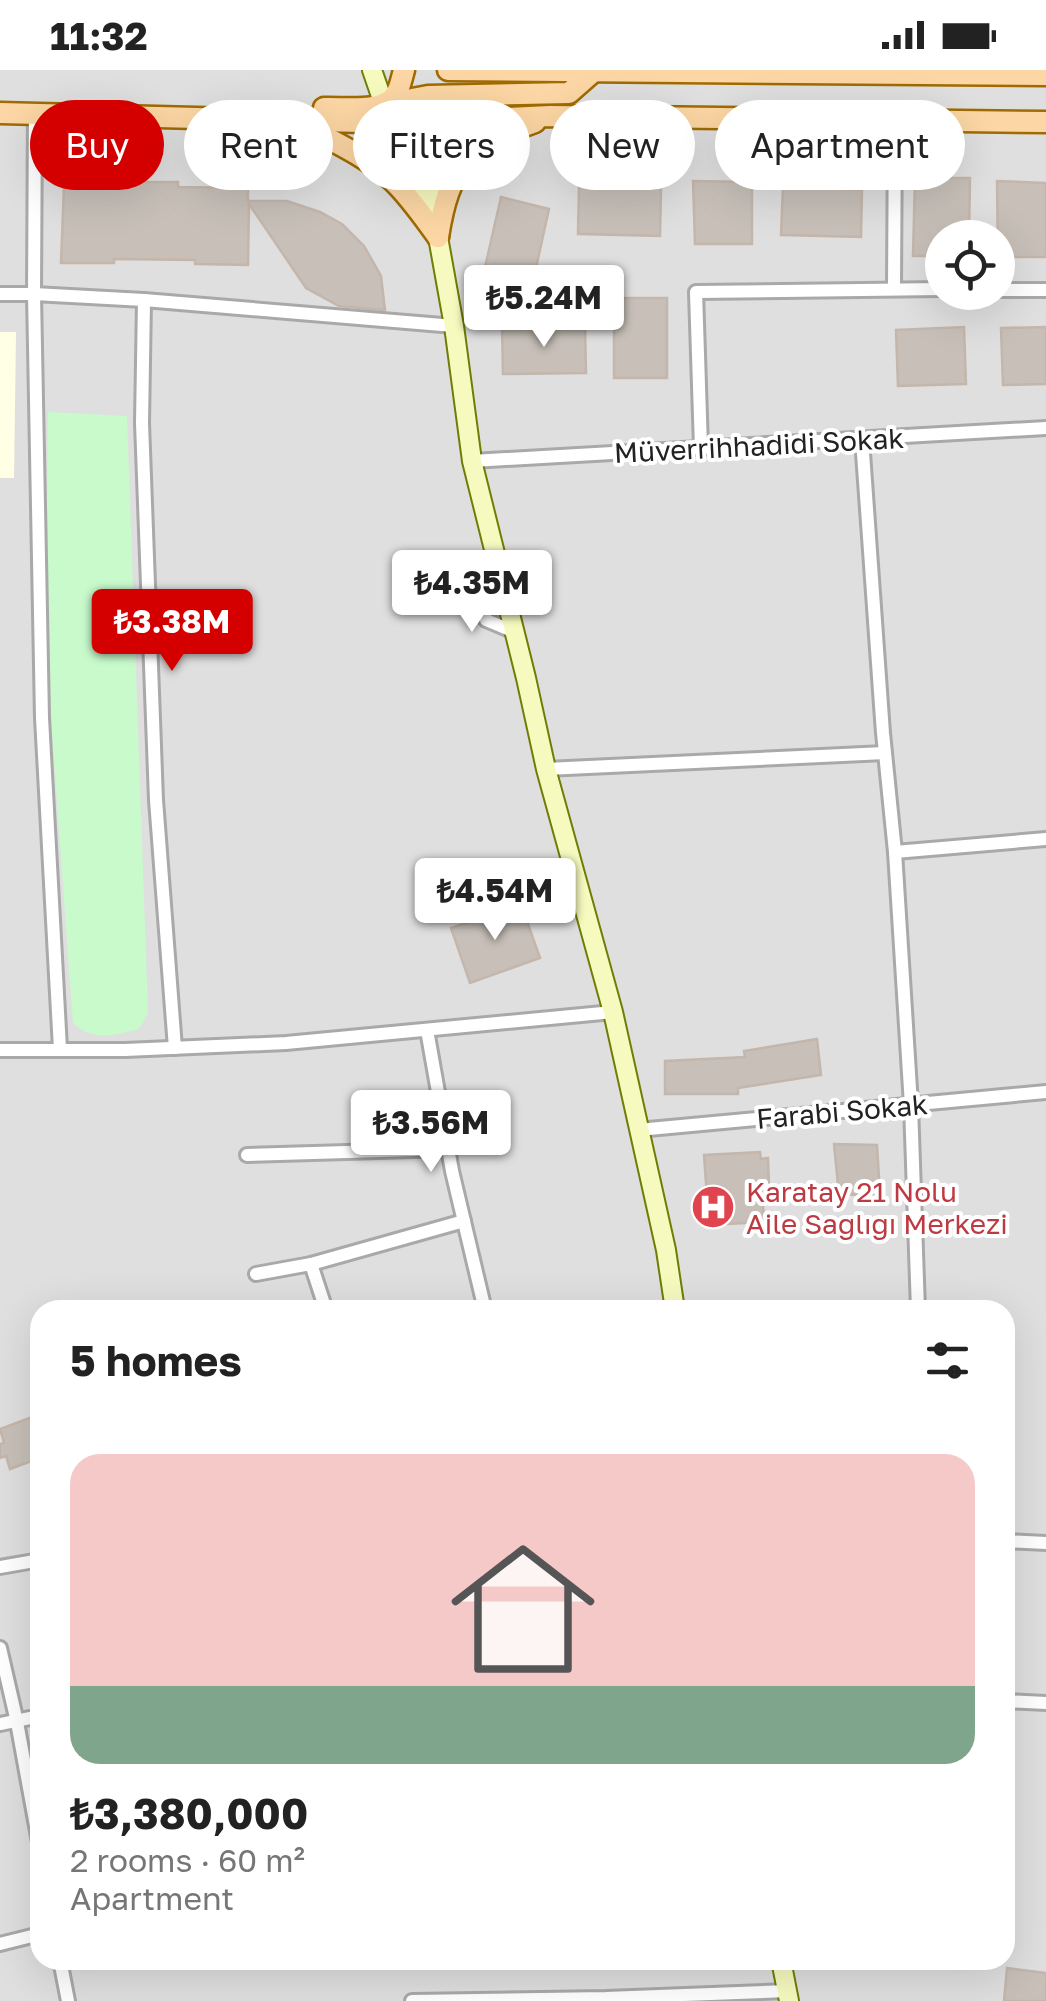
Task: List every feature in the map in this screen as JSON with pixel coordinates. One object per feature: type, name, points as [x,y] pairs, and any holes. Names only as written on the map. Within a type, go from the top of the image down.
[{"type":"main road","points":[[396,100],[404,70]]},
{"type":"main road","points":[[448,70],[1046,75]]},
{"type":"main road","points":[[412,99],[569,93],[594,72]]},
{"type":"main road","points":[[0,113],[30,113]]},
{"type":"main road","points":[[530,116],[550,116]]},
{"type":"main road","points":[[438,237],[444,200],[456,172],[482,147],[514,129],[550,116]]},
{"type":"main road","points":[[965,122],[1046,122]]},
{"type":"main road","points":[[333,141],[390,178],[438,237]]},
{"type":"street","points":[[372,70],[388,100]]},
{"type":"street","points":[[404,70],[412,99]]},
{"type":"street","points":[[35,190],[42,718],[60,1048]]},
{"type":"street","points":[[419,190],[438,237]]},
{"type":"street","points":[[433,190],[472,461],[546,768],[613,1012],[674,1300]]},
{"type":"street","points":[[894,289],[895,190]]},
{"type":"street","points":[[701,448],[696,292],[925,290]]},
{"type":"street","points":[[1015,290],[1046,290]]},
{"type":"street","points":[[0,294],[144,300],[454,326]]},
{"type":"street","points":[[144,300],[142,423],[156,800],[174,1048]]},
{"type":"street","name":"Müverrihhadidi Sokak","points":[[472,461],[1046,428]]},
{"type":"street","points":[[862,439],[896,852],[918,1300]]},
{"type":"street","points":[[546,768],[885,753]]},
{"type":"street","points":[[896,852],[1046,839]]},
{"type":"street","points":[[0,1050],[286,1043],[613,1012]]},
{"type":"street","points":[[428,1030],[448,1149],[484,1300]]},
{"type":"street","name":"Farabi Sokak","points":[[638,1130],[1046,1092]]},
{"type":"street","points":[[247,1156],[448,1149]]},
{"type":"street","points":[[256,1274],[311,1264],[464,1221]]},
{"type":"street","points":[[311,1264],[323,1300]]},
{"type":"street","points":[[1015,1541],[1046,1542]]},
{"type":"street","points":[[0,1567],[30,1562]]},
{"type":"street","points":[[0,1648],[30,1791]]},
{"type":"street","points":[[1015,1701],[1046,1702]]},
{"type":"street","points":[[0,1724],[30,1719]]},
{"type":"street","points":[[0,1944],[30,1936]]},
{"type":"street","points":[[62,1970],[68,2001]]},
{"type":"street","points":[[412,2001],[788,1996],[783,1970]]},
{"type":"shaded area","points":[[0,70],[1046,70],[1046,2001],[0,2001]]},
{"type":"shaded area","points":[[0,332],[16,332],[14,478],[0,478]]},
{"type":"green space","points":[[48,412],[127,416],[148,1013],[139,1029],[113,1035],[88,1033],[73,1023],[52,733],[46,583]]},
{"type":"building","points":[[965,178],[970,178],[969,220],[925,220],[925,256],[913,256],[915,190],[965,190]]},
{"type":"building","points":[[695,181],[715,181],[715,190],[752,190],[752,244],[695,244]]},
{"type":"building","points":[[997,181],[1046,183],[1046,257],[1015,257],[1015,220],[998,220]]},
{"type":"building","points":[[164,182],[178,182],[184,190],[248,190],[248,201],[287,201],[342,224],[364,246],[381,276],[385,310],[339,306],[306,288],[249,204],[248,265],[114,259],[114,263],[61,263],[64,190],[164,190]]},
{"type":"building","points":[[579,190],[661,190],[660,236],[578,234]]},
{"type":"building","points":[[783,190],[862,190],[861,237],[781,235]]},
{"type":"building","points":[[501,197],[549,209],[532,286],[483,276]]},
{"type":"building","points":[[614,298],[667,298],[667,378],[614,378]]},
{"type":"building","points":[[585,324],[586,373],[503,374],[502,328]]},
{"type":"building","points":[[964,327],[966,384],[898,386],[896,330]]},
{"type":"building","points":[[1046,327],[1046,384],[1003,385],[1001,328]]},
{"type":"building","points":[[521,904],[540,958],[470,983],[451,928]]},
{"type":"building","points":[[817,1039],[821,1075],[738,1088],[738,1094],[665,1094],[665,1061],[745,1057],[744,1051]]},
{"type":"building","points":[[834,1144],[877,1145],[880,1194],[839,1195]]},
{"type":"building","points":[[760,1152],[761,1159],[768,1158],[769,1185],[762,1185],[764,1222],[709,1225],[704,1155]]},
{"type":"building","points":[[30,1418],[30,1462],[10,1469],[6,1456],[0,1458],[0,1444],[4,1443],[0,1429]]},
{"type":"building","points":[[1007,1970],[1046,1973],[1046,2001],[1004,2001]]},
{"type":"place","name":"Karatay 21 Nolu Aile Sağlığı Merkezi","points":[[713,1207]]}]
